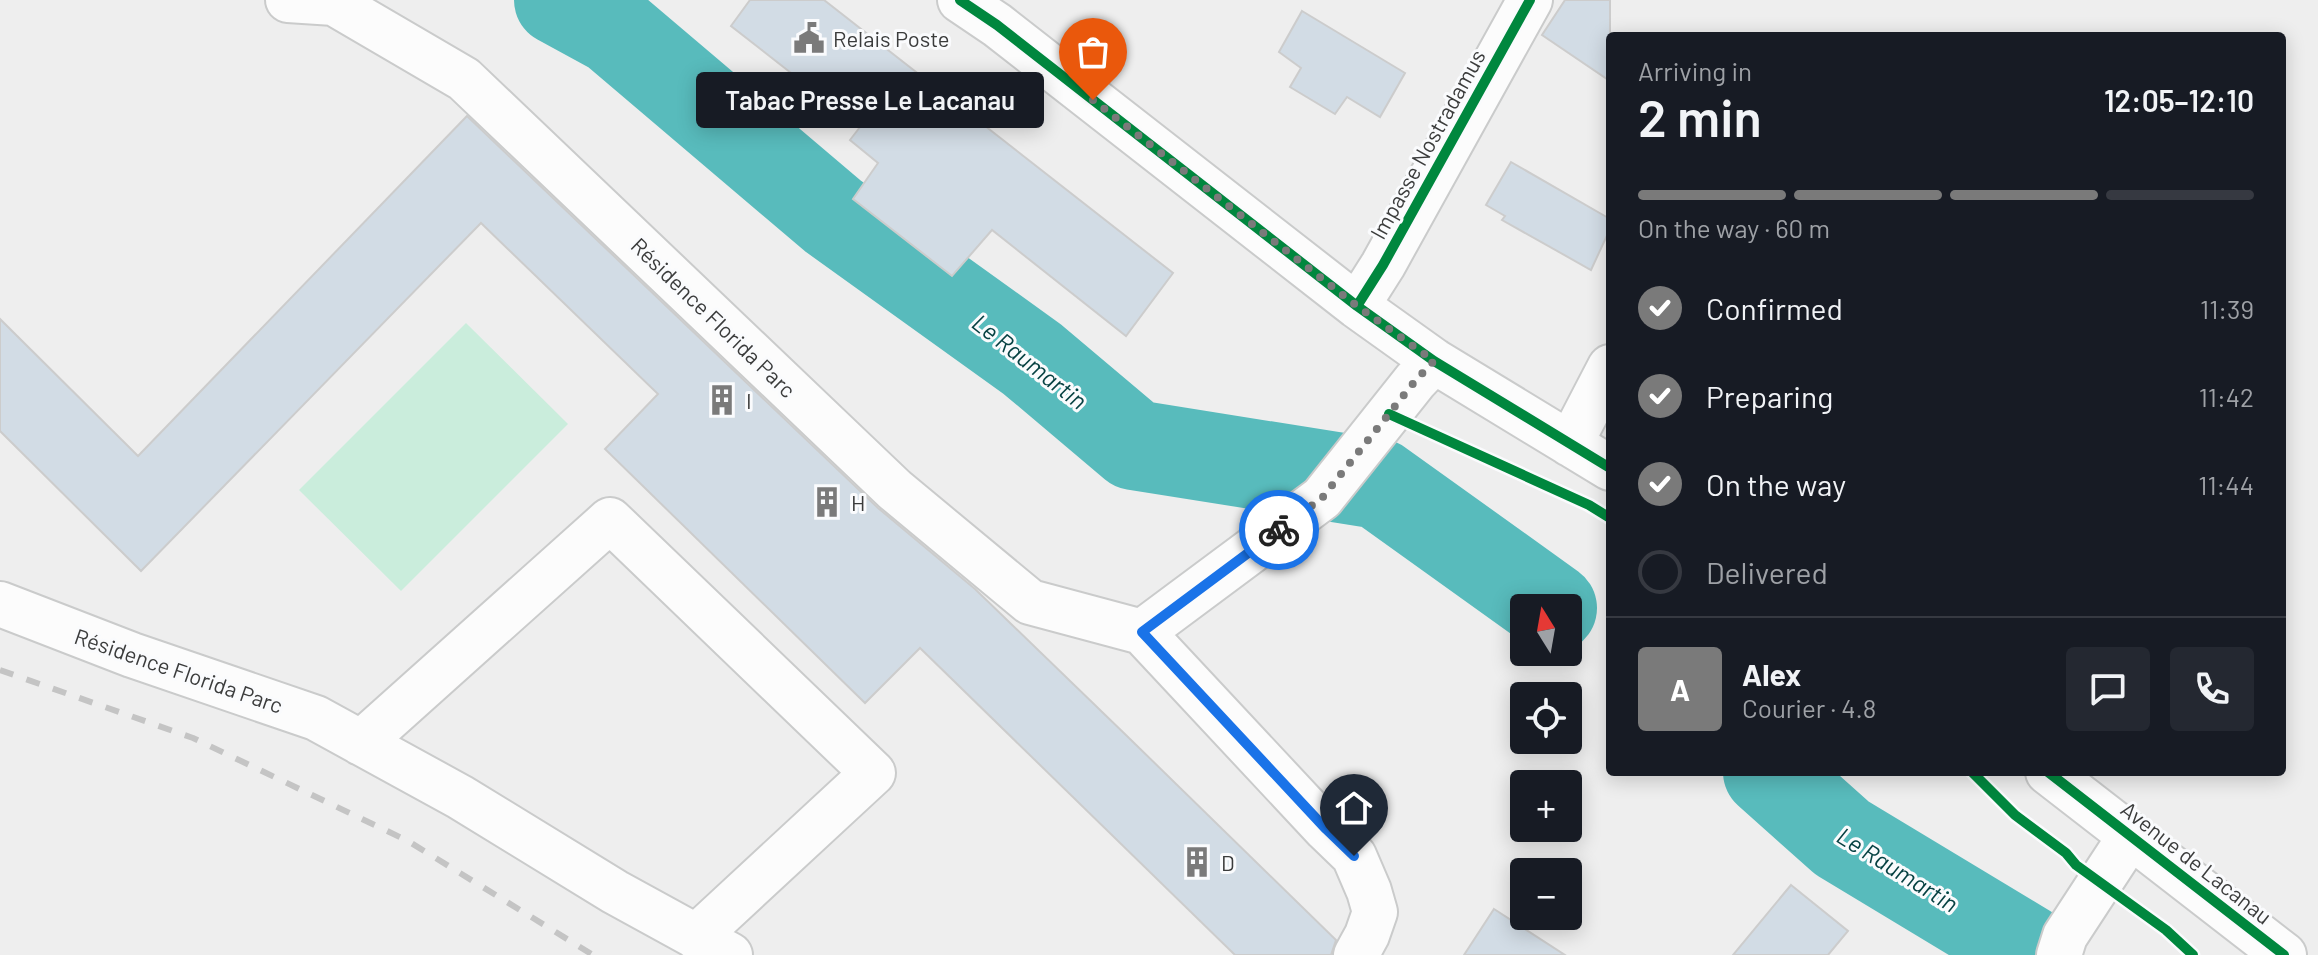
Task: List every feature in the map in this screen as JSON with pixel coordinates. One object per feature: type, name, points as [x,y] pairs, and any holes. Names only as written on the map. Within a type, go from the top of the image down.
[{"type":"street","name":"Résidence Florida Parc","points":[[288,0],[334,3],[464,79],[895,490],[1030,602],[1142,632]]},
{"type":"street","points":[[960,0],[1004,13],[1357,306],[1434,361],[1606,466]]},
{"type":"street","name":"Impasse Nostradamus","points":[[1357,306],[1383,265],[1530,0]]},
{"type":"street","points":[[1356,955],[1375,912],[1354,856],[1142,632],[1322,498],[1434,361]]},
{"type":"street","points":[[1570,444],[1606,375]]},
{"type":"street","points":[[361,743],[610,520],[873,773],[713,946]]},
{"type":"street","name":"Résidence Florida Parc","points":[[0,604],[132,655],[316,718],[460,797],[615,892],[713,946]]},
{"type":"street","name":"Avenue de Lacanau","points":[[2053,776],[2284,955]]},
{"type":"street","points":[[2062,946],[2131,835]]},
{"type":"green space","points":[[466,323],[568,424],[401,591],[299,490]]},
{"type":"building","points":[[750,0],[824,0],[1173,273],[1126,336],[992,230],[952,276],[853,199],[878,163],[850,140],[860,127],[731,26]]},
{"type":"building","points":[[1565,0],[1610,0],[1606,78],[1542,35]]},
{"type":"building","points":[[1302,11],[1405,73],[1380,117],[1347,97],[1335,114],[1290,87],[1301,68],[1279,52]]},
{"type":"building","points":[[467,116],[878,508],[975,589],[1129,738],[1336,940],[1331,955],[1235,955],[920,648],[865,703],[605,449],[658,394],[481,223],[141,571],[0,431],[0,319],[138,456]]},
{"type":"building","points":[[1511,162],[1606,217],[1606,238],[1591,270],[1502,220],[1505,216],[1486,205]]},
{"type":"building","points":[[1791,885],[1848,931],[1828,955],[1733,955]]},
{"type":"building","points":[[1494,909],[1510,919],[1510,930],[1526,930],[1565,955],[1464,955]]},
{"type":"waterway","name":"Le Raumartin","points":[[559,0],[614,30],[833,216],[1032,359],[1134,445],[1379,484],[1532,594]]},
{"type":"waterway","name":"Le Raumartin","points":[[1772,776],[1842,838],[2036,955]]},
{"type":"railway","points":[[0,670],[193,738],[408,841],[593,955]]},
{"type":"cycle path","points":[[960,0],[997,25],[1357,306],[1434,361],[1606,466]]},
{"type":"cycle path","points":[[1357,306],[1383,265],[1530,0]]},
{"type":"cycle path","points":[[1389,414],[1606,516]]},
{"type":"cycle path","points":[[1976,776],[2015,815],[2066,853],[2076,865],[2166,930],[2193,955]]},
{"type":"cycle path","points":[[2053,776],[2284,955]]},
{"type":"way so far","points":[[1093,100],[1357,306],[1434,361],[1322,498],[1279,530]]},
{"type":"place","name":"Relais Poste","points":[[809,38]]},
{"type":"place","name":"Tabac Presse Le Lacanau","points":[[1093,100]]},
{"type":"place","name":"I","points":[[722,400]]},
{"type":"place","name":"H","points":[[827,502]]},
{"type":"place","name":"D","points":[[1197,862]]},
{"type":"route","points":[[1279,530],[1142,632],[1354,856]]}]
